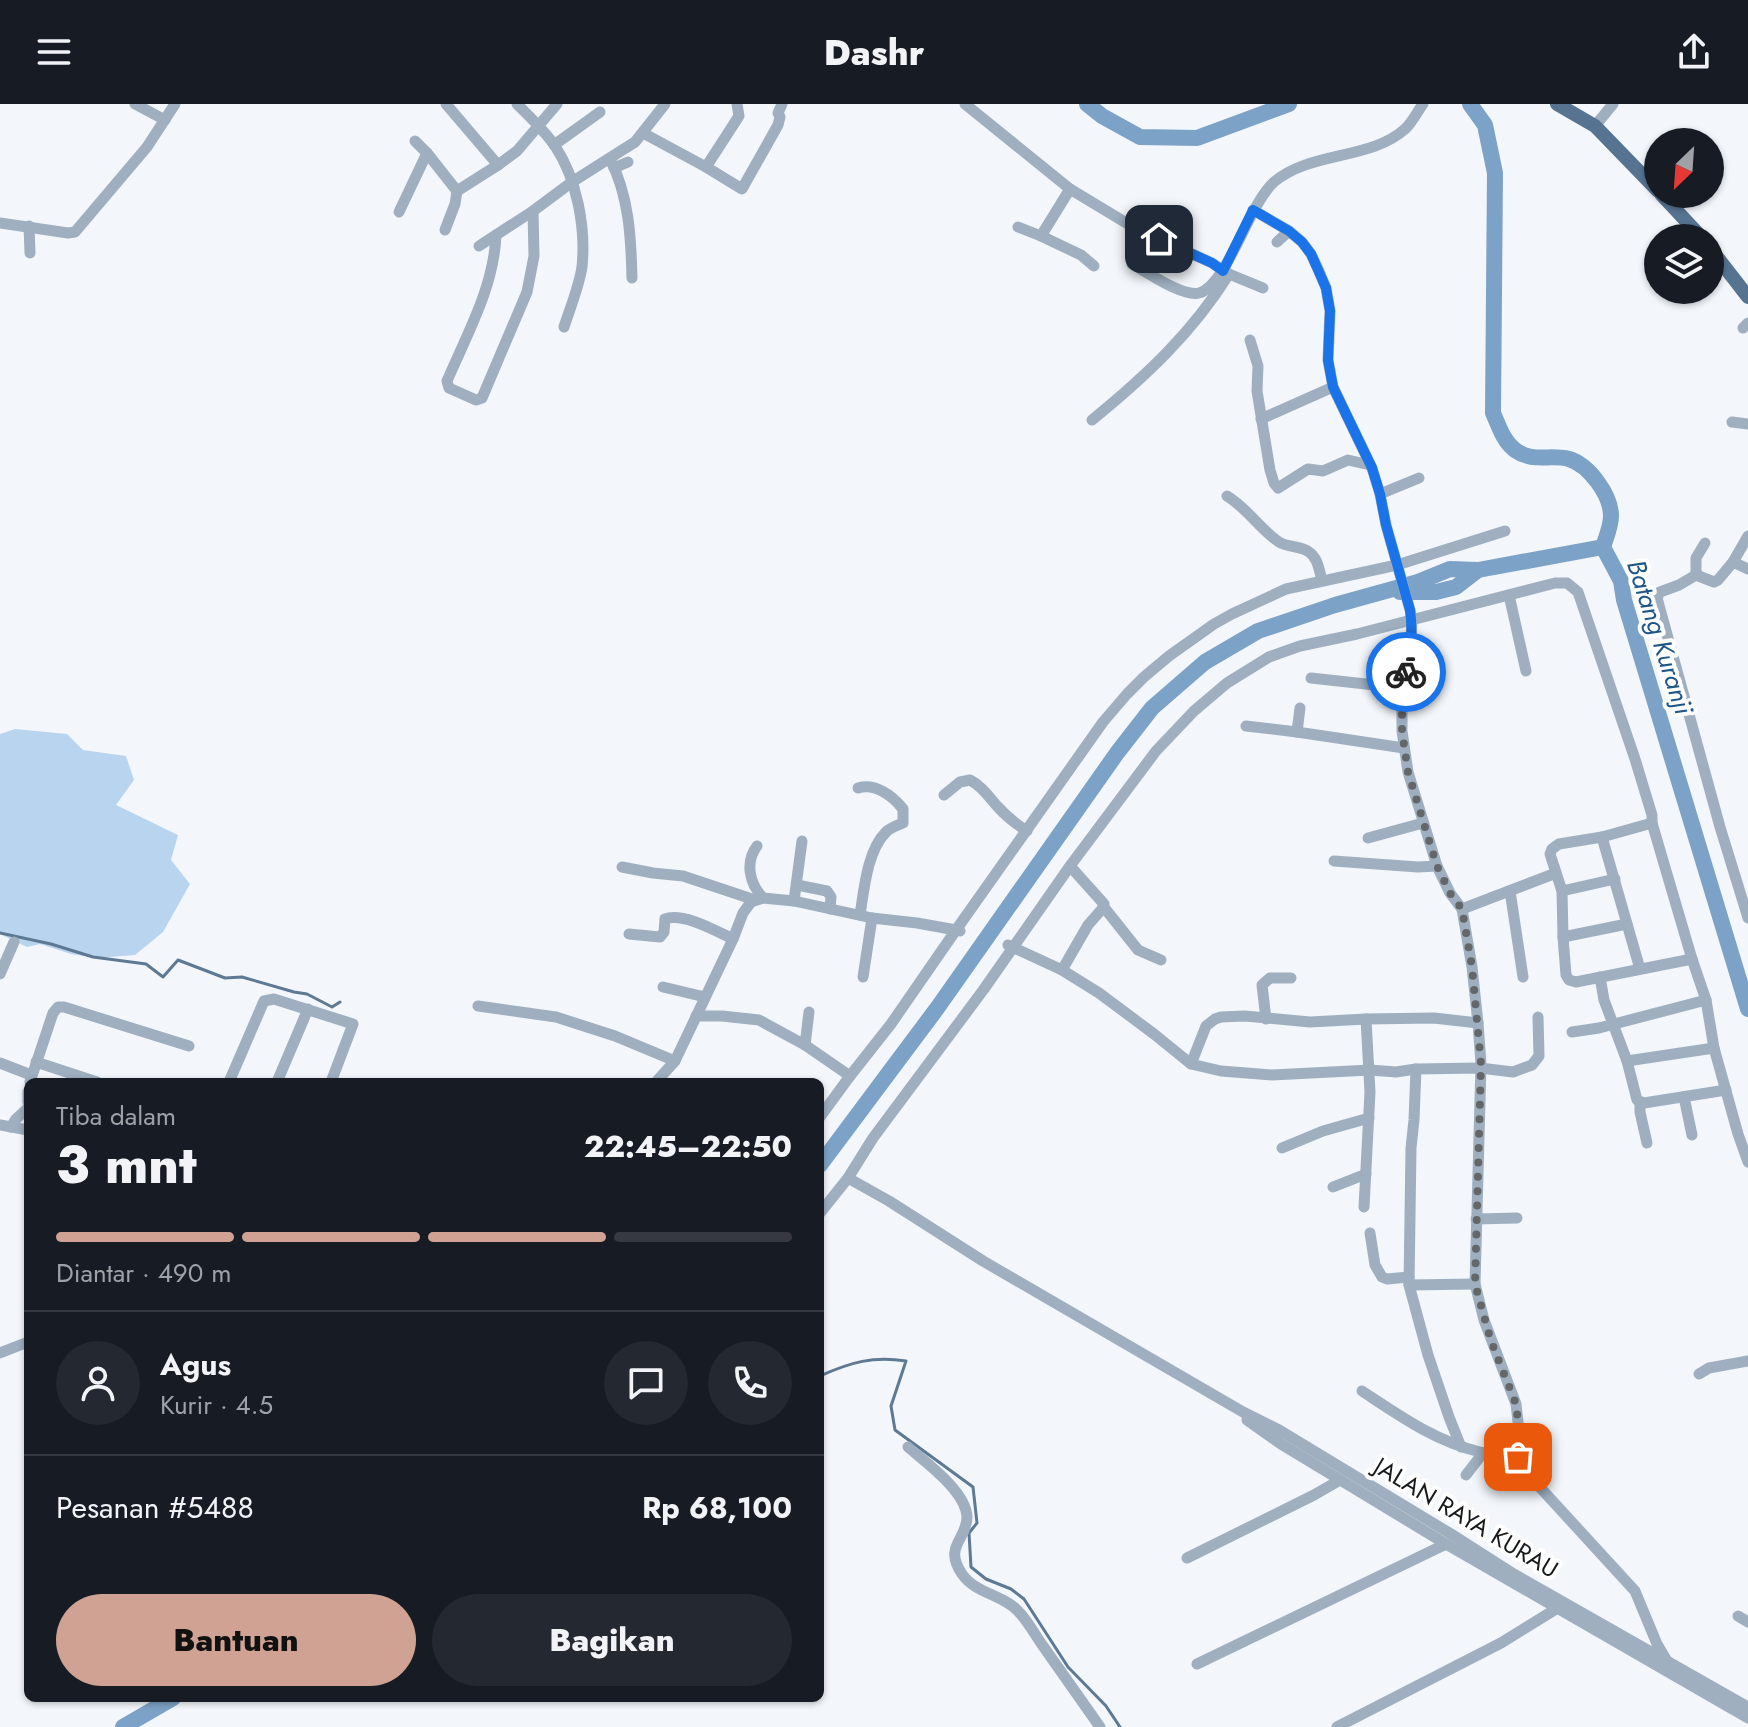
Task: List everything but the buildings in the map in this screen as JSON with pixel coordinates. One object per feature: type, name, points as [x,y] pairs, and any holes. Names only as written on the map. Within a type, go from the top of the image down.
[{"type":"main road","points":[[1557,104],[1595,126],[1644,176]]},
{"type":"main road","points":[[1675,208],[1689,224]]},
{"type":"main road","points":[[1724,266],[1748,297]]},
{"type":"street","points":[[135,104],[165,120]]},
{"type":"street","points":[[0,223],[75,232],[147,147],[175,104]]},
{"type":"street","points":[[446,104],[498,165]]},
{"type":"street","points":[[517,104],[554,145],[572,182],[581,218],[582,266],[564,327]]},
{"type":"street","points":[[457,191],[517,151],[557,104]]},
{"type":"street","points":[[479,246],[572,182],[612,163],[635,142],[665,104]]},
{"type":"street","points":[[706,167],[739,116],[737,104]]},
{"type":"street","points":[[643,133],[742,189],[778,125],[782,104]]},
{"type":"street","points":[[965,104],[1070,189],[1133,227],[1263,288]]},
{"type":"street","points":[[1092,420],[1135,385],[1180,341],[1226,272],[1253,210],[1275,182],[1314,162],[1392,139],[1407,128],[1423,104]]},
{"type":"street","points":[[1595,126],[1613,104]]},
{"type":"street","points":[[554,145],[600,112]]},
{"type":"street","points":[[415,141],[457,191],[445,230]]},
{"type":"street","points":[[399,212],[427,153]]},
{"type":"street","points":[[612,163],[628,162]]},
{"type":"street","points":[[612,163],[622,188],[631,237],[632,278]]},
{"type":"street","points":[[1041,236],[1070,189]]},
{"type":"street","points":[[1253,210],[1302,242],[1311,254],[1326,288],[1330,311],[1328,360],[1333,387],[1370,465],[1380,494],[1411,615],[1410,655],[1402,688],[1404,748],[1408,772],[1437,866],[1462,909],[1472,967],[1481,1064],[1475,1284],[1491,1341],[1516,1404],[1518,1457],[1483,1453],[1446,1442],[1416,1427],[1362,1391]]},
{"type":"street","points":[[496,235],[486,288],[447,381],[449,388],[476,400],[483,395],[527,292],[534,256],[533,211]]},
{"type":"street","points":[[29,226],[30,253]]},
{"type":"street","points":[[1018,227],[1081,255],[1094,266]]},
{"type":"street","points":[[1277,242],[1289,231]]},
{"type":"street","points":[[1132,264],[1178,289],[1194,294],[1209,289],[1226,272]]},
{"type":"street","points":[[1250,340],[1258,366],[1257,391],[1270,470],[1278,488],[1308,469],[1323,471],[1348,460],[1370,465]]},
{"type":"street","points":[[1261,419],[1333,387]]},
{"type":"street","points":[[1732,422],[1748,424]]},
{"type":"street","points":[[1380,494],[1419,478]]},
{"type":"street","points":[[1227,496],[1277,541],[1308,551],[1317,562],[1322,580]]},
{"type":"street","points":[[824,1112],[891,1024],[1103,722],[1144,677],[1169,656],[1232,614],[1286,589],[1398,568],[1505,531]]},
{"type":"street","points":[[1696,575],[1716,582],[1733,562],[1748,536]]},
{"type":"street","points":[[1696,575],[1696,558],[1705,543]]},
{"type":"street","points":[[1733,562],[1748,569]]},
{"type":"street","points":[[1696,575],[1660,592],[1657,598],[1748,918]]},
{"type":"street","points":[[824,1208],[1070,866],[1156,751],[1194,711],[1227,683],[1269,657],[1300,646],[1411,615],[1437,612],[1555,583],[1567,583],[1578,592],[1635,759],[1706,1000],[1714,1048],[1748,1162]]},
{"type":"street","points":[[1509,595],[1526,671]]},
{"type":"street","points":[[1311,678],[1402,688]]},
{"type":"street","points":[[1297,732],[1300,708]]},
{"type":"street","points":[[1246,726],[1404,748]]},
{"type":"street","points":[[944,795],[960,782],[970,780],[1027,831]]},
{"type":"street","points":[[858,788],[872,786],[903,809],[903,823],[887,830],[868,868],[863,977]]},
{"type":"street","points":[[1368,838],[1423,823]]},
{"type":"street","points":[[1652,823],[1554,846],[1550,854],[1562,891],[1566,975],[1576,982],[1692,959]]},
{"type":"street","points":[[1602,837],[1640,969]]},
{"type":"street","points":[[794,901],[802,841]]},
{"type":"street","points":[[757,846],[751,854],[749,871],[759,899]]},
{"type":"street","points":[[1334,861],[1437,866]]},
{"type":"street","points":[[1070,866],[1103,902],[1138,950],[1161,960]]},
{"type":"street","points":[[622,867],[683,876],[759,899],[794,901],[866,917],[958,930]]},
{"type":"street","points":[[1462,909],[1556,873]]},
{"type":"street","points":[[1562,891],[1615,879]]},
{"type":"street","points":[[797,885],[827,891],[831,897],[830,909]]},
{"type":"street","points":[[1510,891],[1523,977]]},
{"type":"street","points":[[660,1078],[675,1061],[748,904],[759,899]]},
{"type":"street","points":[[1062,970],[1103,906]]},
{"type":"street","points":[[629,934],[660,937],[664,932],[665,919],[670,917],[700,924],[733,939]]},
{"type":"street","points":[[1563,937],[1627,924]]},
{"type":"street","points":[[0,974],[14,942]]},
{"type":"street","points":[[1011,946],[1062,970],[1099,993],[1191,1064],[1221,1071],[1272,1075],[1480,1068],[1513,1072],[1532,1065],[1539,1056],[1538,1017]]},
{"type":"street","points":[[1600,977],[1604,1000],[1640,1102],[1647,1143]]},
{"type":"street","points":[[1266,1019],[1264,983],[1270,978],[1291,978]]},
{"type":"street","points":[[663,987],[705,997]]},
{"type":"street","points":[[231,1078],[264,1001],[274,999],[353,1024],[333,1078]]},
{"type":"street","points":[[1572,1032],[1706,1000]]},
{"type":"street","points":[[478,1006],[556,1017],[615,1036],[675,1061]]},
{"type":"street","points":[[0,1063],[31,1078],[53,1013],[58,1007],[189,1046]]},
{"type":"street","points":[[279,1078],[308,1009]]},
{"type":"street","points":[[805,1045],[809,1012]]},
{"type":"street","points":[[696,1016],[759,1020],[805,1045],[850,1076]]},
{"type":"street","points":[[1191,1064],[1208,1023],[1221,1017],[1310,1022],[1434,1018],[1478,1023]]},
{"type":"street","points":[[1364,1207],[1370,1070],[1366,1019]]},
{"type":"street","points":[[1627,1061],[1714,1048]]},
{"type":"street","points":[[36,1062],[85,1078]]},
{"type":"street","points":[[1416,1069],[1409,1281],[1428,1355],[1461,1447]]},
{"type":"street","points":[[1640,1102],[1726,1090]]},
{"type":"street","points":[[1684,1097],[1692,1135]]},
{"type":"street","points":[[6,1126],[24,1112]]},
{"type":"street","points":[[1282,1148],[1323,1131],[1369,1118]]},
{"type":"street","points":[[1333,1187],[1366,1174]]},
{"type":"street","points":[[848,1178],[983,1261],[1243,1412],[1258,1429],[1446,1544],[1748,1718]]},
{"type":"street","points":[[1476,1219],[1517,1218]]},
{"type":"street","points":[[1370,1233],[1375,1265],[1382,1277],[1475,1284]]},
{"type":"street","points":[[0,1353],[24,1344]]},
{"type":"street","points":[[1699,1374],[1709,1368],[1748,1361]]},
{"type":"street","name":"JALAN RAYA KURAU","points":[[1243,1412],[1279,1430],[1512,1573],[1748,1707]]},
{"type":"street","points":[[908,1447],[939,1475],[963,1503],[967,1517],[955,1550],[960,1572],[969,1583],[1018,1610],[1100,1727]]},
{"type":"street","points":[[1466,1475],[1483,1453]]},
{"type":"street","name":"JALAN RAYA KURAU","points":[[1518,1457],[1525,1471],[1635,1591],[1667,1661]]},
{"type":"street","points":[[1187,1558],[1340,1480]]},
{"type":"street","points":[[1197,1664],[1446,1544]]},
{"type":"street","points":[[1337,1727],[1501,1643],[1556,1609]]},
{"type":"shaded area","points":[[15,729],[67,734],[83,750],[126,756],[134,780],[116,805],[178,835],[171,860],[190,884],[163,932],[135,955],[97,958],[71,954],[40,944],[27,947],[0,934],[0,734]]},
{"type":"waterway","name":"Batang Kuranji","points":[[1087,104],[1140,137],[1197,138],[1289,104]]},
{"type":"waterway","name":"Batang Kuranji","points":[[1470,104],[1485,125],[1495,173],[1493,413],[1504,438],[1515,450],[1528,456],[1577,462],[1591,474],[1607,499],[1611,520],[1603,547],[1621,581],[1624,600],[1748,1009]]},
{"type":"waterway","points":[[824,1160],[938,1007],[1117,753],[1152,708],[1205,662],[1258,631],[1418,582],[1450,569],[1478,570],[1603,547]]},
{"type":"waterway","points":[[1400,592],[1436,592],[1456,587],[1478,570]]},
{"type":"waterway","points":[[0,933],[93,957],[146,964],[163,977],[178,960],[225,978],[242,977],[307,994],[332,1007],[340,1002]]},
{"type":"waterway","points":[[824,1374],[862,1361],[906,1361],[891,1406],[895,1430],[973,1487],[977,1523],[969,1533],[971,1567],[986,1579],[1011,1589],[1024,1599],[1068,1667],[1106,1706],[1120,1727]]},
{"type":"waterway","points":[[123,1727],[166,1702]]},
{"type":"way so far","points":[[1406,672],[1402,688],[1402,731],[1408,772],[1437,866],[1462,909],[1472,967],[1481,1064],[1475,1284],[1491,1341],[1516,1404],[1518,1457]]},
{"type":"route","points":[[1159,239],[1223,271],[1253,210],[1289,231],[1311,254],[1326,288],[1330,311],[1328,360],[1333,387],[1372,468],[1410,610],[1410,655],[1406,672]]}]
